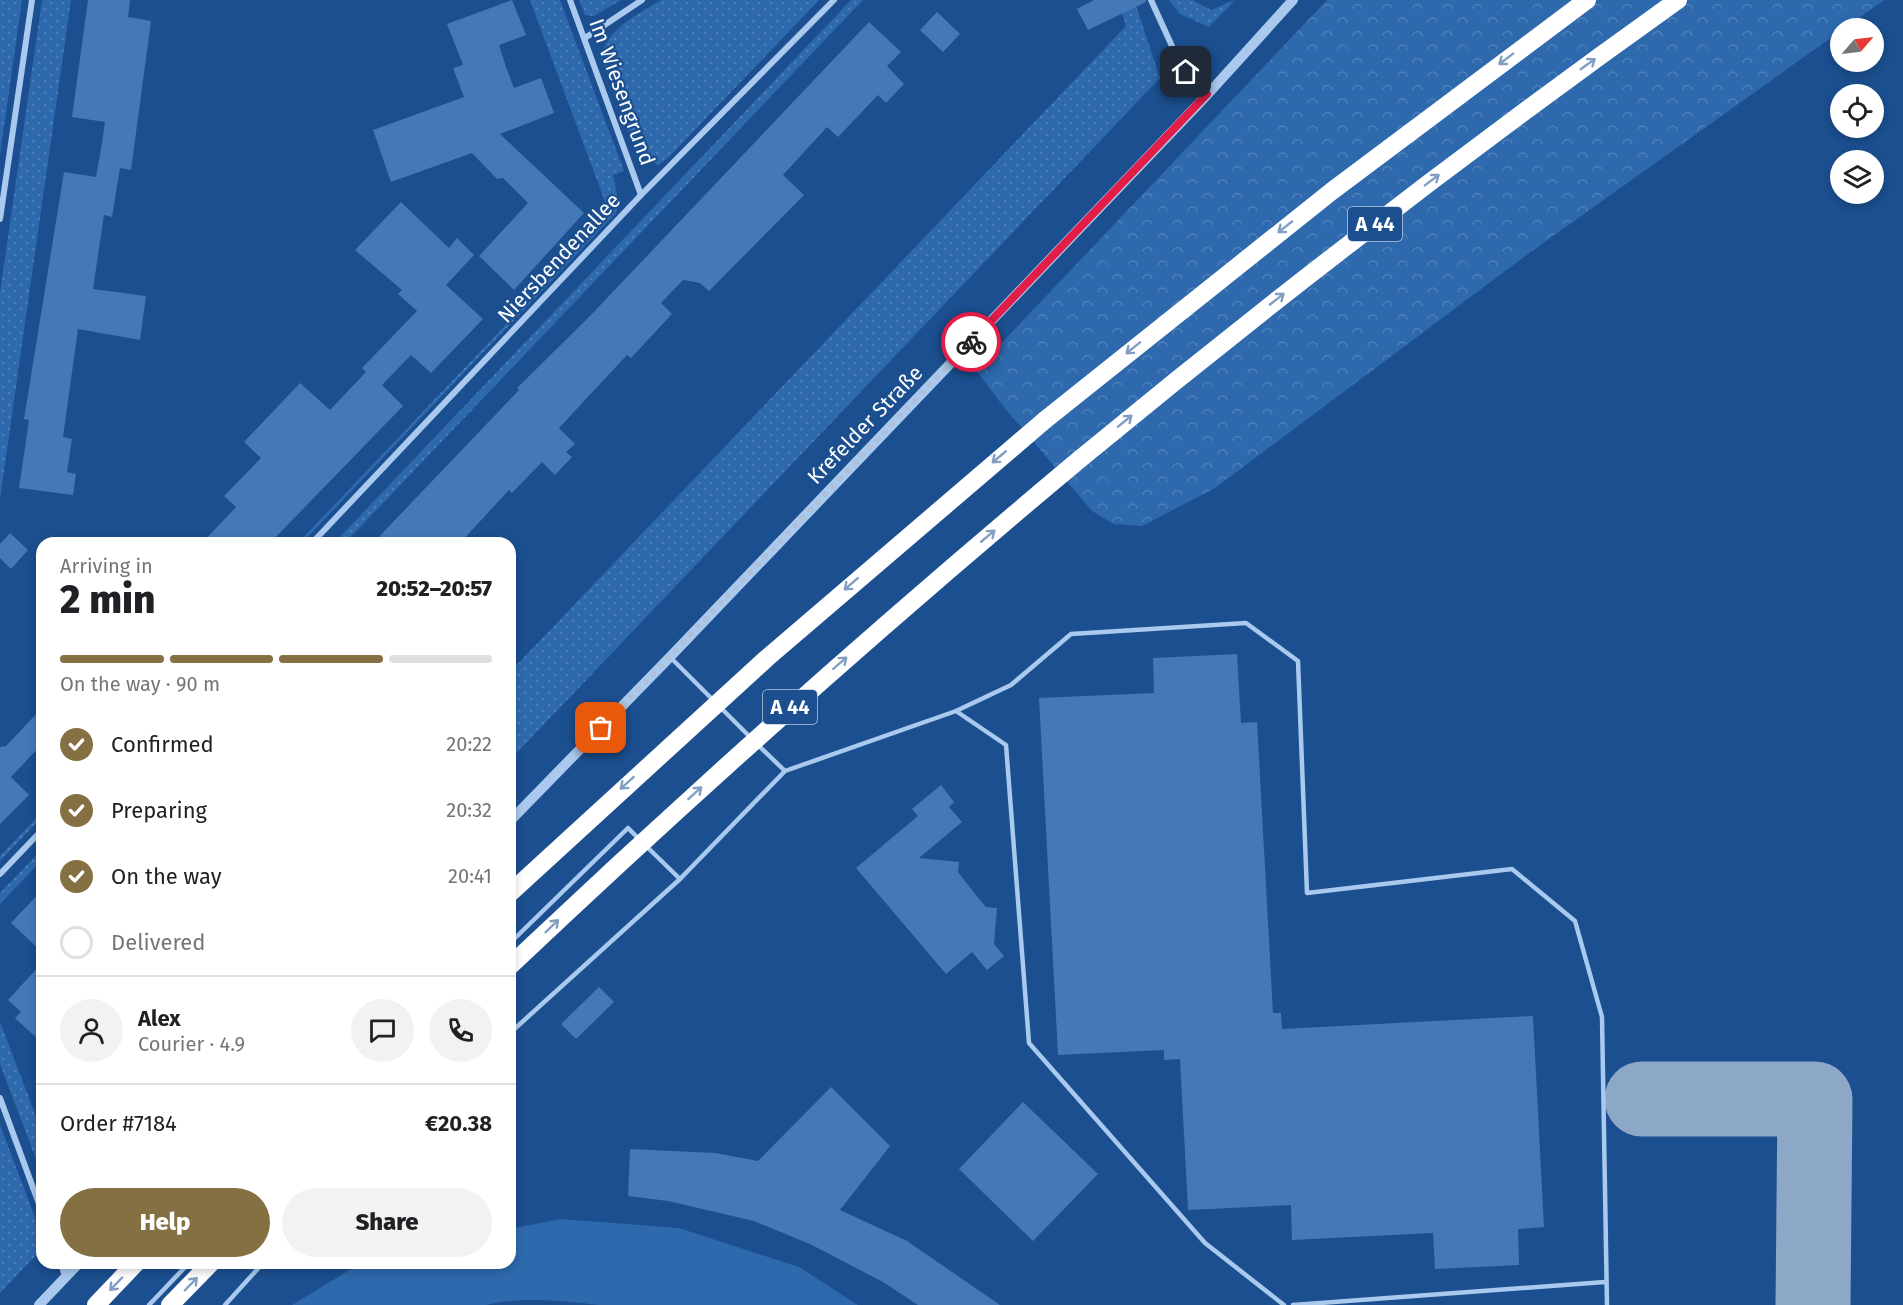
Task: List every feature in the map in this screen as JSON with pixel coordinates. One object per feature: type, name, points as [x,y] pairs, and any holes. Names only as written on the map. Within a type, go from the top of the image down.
[{"type":"highway","name":"A 44","points":[[516,888],[767,658],[1045,420],[1323,198],[1587,0]]},
{"type":"highway","name":"A 44","points":[[516,960],[761,733],[1080,459],[1326,261],[1502,127],[1678,0]]},
{"type":"highway","points":[[96,1305],[130,1269]]},
{"type":"highway","points":[[170,1305],[205,1269]]},
{"type":"street","points":[[0,219],[32,0]]},
{"type":"street","name":"Im Wiesengrund","points":[[570,0],[641,195]]},
{"type":"street","points":[[585,38],[642,0]]},
{"type":"street","name":"Niersbendenallee","points":[[318,537],[641,195],[834,0]]},
{"type":"street","points":[[1151,0],[1177,57],[1207,94]]},
{"type":"street","name":"Krefelder Straße","points":[[516,815],[670,657],[1207,94],[1293,0]]},
{"type":"street","points":[[0,874],[36,836]]},
{"type":"street","points":[[0,1098],[36,1196]]},
{"type":"street","points":[[63,1269],[66,1277]]},
{"type":"street","points":[[39,1305],[73,1269]]},
{"type":"lane","points":[[516,1028],[680,879],[785,771],[956,711],[1011,685],[1071,634],[1246,623],[1298,661],[1307,893],[1512,869],[1575,921],[1602,1017],[1607,1305]]},
{"type":"lane","points":[[670,657],[785,771]]},
{"type":"lane","points":[[956,711],[1006,745],[1029,1043],[1205,1243],[1284,1305]]},
{"type":"lane","points":[[516,937],[628,828],[680,879]]},
{"type":"lane","points":[[149,1305],[183,1269]]},
{"type":"lane","points":[[225,1305],[258,1269]]},
{"type":"lane","points":[[1293,1305],[1605,1282]]},
{"type":"green space","points":[[0,0],[22,0],[0,155]]},
{"type":"green space","points":[[42,0],[71,0],[0,499],[0,293]]},
{"type":"green space","points":[[530,0],[560,0],[624,171],[613,175],[619,206],[615,214],[308,537],[304,537],[610,215]]},
{"type":"green space","points":[[579,0],[621,0],[594,16],[585,15]]},
{"type":"green space","points":[[661,0],[819,0],[670,156],[658,165],[636,150],[601,58],[609,39],[616,31],[633,17]]},
{"type":"green space","points":[[851,0],[863,0],[351,537],[340,537]]},
{"type":"green space","points":[[1118,0],[1134,0],[1160,78],[516,754],[516,666],[1126,26]]},
{"type":"green space","points":[[1169,0],[1192,0],[1211,10],[1235,0],[1209,27],[1180,14]]},
{"type":"green space","points":[[1327,0],[1884,0],[1859,18],[1830,18],[1830,39],[1532,251],[1215,488],[1142,526],[1114,524],[1092,511],[1003,406],[976,370]]},
{"type":"green space","points":[[36,818],[36,823],[0,861],[0,856]]},
{"type":"green space","points":[[36,855],[36,866],[0,904],[0,893]]},
{"type":"green space","points":[[0,1022],[36,1116],[36,1159],[0,1064]]},
{"type":"green space","points":[[0,1125],[36,1220],[36,1255],[0,1293]]},
{"type":"green space","points":[[561,1219],[679,1228],[799,1267],[858,1305],[600,1305],[528,1300],[486,1305],[292,1305],[351,1269],[516,1269],[516,1228]]},
{"type":"building","points":[[88,0],[130,0],[128,17],[151,21],[131,170],[120,168],[112,217],[104,215],[93,289],[146,296],[140,340],[78,329],[63,437],[72,439],[67,472],[76,474],[73,495],[19,488],[29,420],[24,419],[64,172],[96,177],[105,122],[72,117]]},
{"type":"building","points":[[512,0],[526,35],[499,45],[506,67],[514,88],[541,78],[554,113],[500,134],[584,213],[514,290],[479,256],[528,203],[503,178],[497,179],[472,153],[391,182],[373,130],[464,97],[453,68],[463,65],[447,24]]},
{"type":"building","points":[[1094,0],[1146,0],[1146,2],[1088,30],[1077,9]]},
{"type":"building","points":[[937,12],[960,34],[943,52],[920,30]]},
{"type":"building","points":[[869,22],[901,52],[887,66],[904,84],[886,103],[878,95],[838,137],[827,127],[783,175],[804,195],[709,291],[700,283],[683,280],[661,303],[672,314],[631,358],[627,355],[559,428],[575,444],[566,452],[572,457],[555,475],[542,462],[512,493],[509,490],[466,537],[379,537],[519,390],[517,388],[590,316]]},
{"type":"building","points":[[401,202],[449,248],[457,238],[474,255],[446,285],[483,319],[431,373],[411,355],[382,385],[403,406],[276,537],[208,537],[236,507],[224,496],[261,458],[244,442],[300,383],[330,410],[366,372],[362,368],[417,311],[398,294],[402,290],[355,250]]},
{"type":"building","points":[[10,533],[28,550],[11,569],[0,558],[0,544]]},
{"type":"building","points":[[1237,654],[1241,723],[1257,722],[1273,1013],[1281,1013],[1282,1029],[1533,1016],[1544,1227],[1518,1229],[1519,1265],[1435,1269],[1433,1233],[1292,1240],[1291,1205],[1188,1210],[1180,1059],[1164,1060],[1164,1050],[1058,1055],[1039,698],[1154,693],[1153,658]]},
{"type":"building","points":[[36,714],[36,750],[11,777],[29,795],[0,824],[0,747],[6,746]]},
{"type":"building","points":[[941,785],[954,802],[949,807],[962,822],[919,858],[959,862],[958,872],[979,899],[986,907],[997,908],[994,944],[1004,956],[987,970],[972,952],[946,974],[856,868],[918,816],[912,809]]},
{"type":"building","points":[[36,896],[36,946],[11,923]]},
{"type":"building","points":[[36,970],[36,1037],[15,1018],[21,1012],[8,1000]]},
{"type":"building","points":[[599,987],[614,1002],[576,1039],[561,1024]]},
{"type":"building","points":[[831,1087],[890,1146],[840,1210],[907,1241],[1000,1305],[918,1305],[883,1282],[812,1245],[754,1221],[668,1201],[628,1196],[630,1149],[715,1153],[758,1161]]},
{"type":"building","points":[[1023,1102],[1098,1174],[1033,1241],[959,1169]]},
{"type":"taxiway","points":[[1642,1099],[1815,1099],[1813,1305]]},
{"type":"way so far","points":[[601,728],[971,342]]},
{"type":"route","points":[[971,342],[1207,94],[1186,72]]}]
